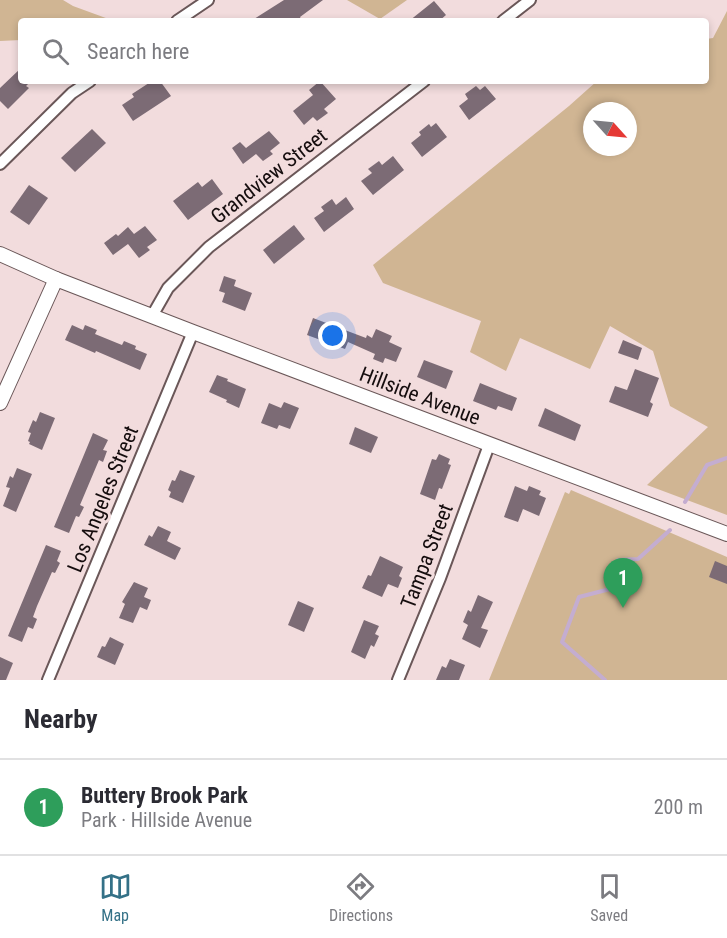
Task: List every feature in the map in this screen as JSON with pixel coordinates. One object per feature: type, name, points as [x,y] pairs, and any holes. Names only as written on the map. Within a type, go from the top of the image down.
[{"type":"street","points":[[181,18],[208,0]]},
{"type":"street","points":[[507,18],[530,0]]},
{"type":"street","points":[[0,164],[72,93],[86,84]]},
{"type":"street","name":"Grandview Street","points":[[152,316],[168,288],[209,246],[420,84]]},
{"type":"street","name":"Hillside Avenue","points":[[0,255],[193,332],[727,534]]},
{"type":"street","points":[[0,404],[56,279]]},
{"type":"street","name":"Los Angeles Street","points":[[48,680],[193,332]]},
{"type":"street","name":"Tampa Street","points":[[398,680],[448,558],[489,445]]},
{"type":"shaded area","points":[[0,0],[63,0],[106,18],[18,18],[18,40],[0,41]]},
{"type":"shaded area","points":[[347,0],[407,0],[378,18]]},
{"type":"shaded area","points":[[727,11],[727,515],[647,485],[708,427],[670,406],[653,351],[610,326],[590,369],[520,338],[506,371],[470,352],[481,321],[383,283],[373,265],[594,84],[709,84],[709,39],[713,38]]},
{"type":"shaded area","points":[[571,490],[727,557],[727,680],[489,680],[565,492],[569,494]]},
{"type":"building","points":[[284,0],[323,0],[300,18],[256,18]]},
{"type":"building","points":[[434,1],[446,15],[442,18],[413,18]]},
{"type":"building","points":[[18,71],[18,84],[28,84],[26,86],[29,88],[8,109],[0,101],[0,88]]},
{"type":"building","points":[[147,84],[162,84],[171,96],[133,121],[122,105],[134,97],[132,94]]},
{"type":"building","points":[[316,84],[323,84],[336,99],[324,109],[328,113],[317,121],[313,117],[304,125],[293,111],[313,95],[309,90]]},
{"type":"building","points":[[476,86],[480,90],[485,86],[496,99],[469,120],[459,106],[468,99],[465,94]]},
{"type":"building","points":[[436,123],[447,137],[422,157],[411,143],[429,124],[431,127]]},
{"type":"building","points":[[92,129],[106,143],[75,172],[61,158]]},
{"type":"building","points":[[269,131],[280,143],[270,151],[273,154],[263,161],[256,154],[243,164],[232,148],[240,142],[246,148]]},
{"type":"building","points":[[393,156],[404,170],[373,195],[361,181],[372,173],[368,169],[379,161],[382,165]]},
{"type":"building","points":[[212,179],[223,194],[188,220],[173,201],[198,182],[202,187]]},
{"type":"building","points":[[29,185],[48,198],[29,225],[10,212]]},
{"type":"building","points":[[346,197],[354,209],[324,232],[314,218],[324,211],[321,207],[332,199],[336,205]]},
{"type":"building","points":[[294,225],[305,239],[274,264],[263,250]]},
{"type":"building","points":[[145,226],[157,240],[147,247],[150,250],[139,258],[128,244],[113,255],[104,243],[116,234],[118,236],[128,227],[134,234]]},
{"type":"building","points":[[224,276],[236,280],[234,286],[252,293],[245,311],[222,302],[225,293],[219,291]]},
{"type":"building","points":[[313,318],[366,338],[367,335],[372,338],[376,329],[392,336],[389,342],[402,348],[396,362],[385,358],[383,363],[373,359],[375,354],[348,342],[345,349],[307,335]]},
{"type":"building","points":[[72,325],[83,330],[85,325],[97,330],[95,334],[122,345],[124,341],[136,346],[135,349],[147,354],[140,370],[65,340]]},
{"type":"building","points":[[623,340],[642,348],[638,360],[618,353]]},
{"type":"building","points":[[424,360],[453,371],[446,389],[417,377]]},
{"type":"building","points":[[635,369],[659,378],[650,402],[653,404],[648,417],[609,402],[615,386],[627,390]]},
{"type":"building","points":[[217,375],[246,389],[239,408],[209,392]]},
{"type":"building","points":[[480,383],[517,398],[512,411],[498,406],[496,410],[473,401]]},
{"type":"building","points":[[284,402],[299,408],[290,429],[279,425],[277,429],[261,423],[269,403],[281,408]]},
{"type":"building","points":[[545,408],[581,425],[575,441],[538,426]]},
{"type":"building","points":[[40,412],[55,418],[42,450],[29,444],[28,441],[31,433],[28,432],[33,420],[36,422]]},
{"type":"building","points":[[355,427],[378,437],[371,453],[349,444]]},
{"type":"building","points":[[93,433],[108,440],[103,450],[107,451],[103,462],[99,460],[80,505],[84,507],[79,517],[76,516],[69,533],[54,527]]},
{"type":"building","points":[[439,454],[450,459],[448,464],[451,465],[435,500],[420,494],[432,459],[436,460]]},
{"type":"building","points":[[17,468],[32,474],[16,512],[3,506],[10,488],[6,487],[10,476],[13,478]]},
{"type":"building","points":[[180,470],[195,476],[183,503],[169,497],[171,492],[168,490]]},
{"type":"building","points":[[515,486],[527,491],[529,486],[541,491],[539,495],[546,498],[539,516],[523,509],[518,522],[504,517]]},
{"type":"building","points":[[158,526],[171,532],[167,541],[181,548],[175,560],[144,545],[149,535],[152,537]]},
{"type":"building","points":[[46,545],[61,551],[57,561],[60,563],[55,573],[52,572],[37,606],[33,617],[37,619],[33,629],[28,627],[22,642],[8,636]]},
{"type":"building","points":[[380,556],[403,567],[399,576],[402,578],[398,588],[388,584],[382,597],[362,588],[368,575],[371,576]]},
{"type":"building","points":[[715,561],[727,566],[727,584],[709,577]]},
{"type":"building","points":[[134,582],[148,588],[144,597],[151,600],[147,610],[140,607],[133,623],[119,618],[125,604],[122,602]]},
{"type":"building","points":[[478,595],[493,602],[481,628],[488,630],[480,648],[462,639],[468,625],[463,622],[468,610],[471,612]]},
{"type":"building","points":[[298,601],[314,608],[304,632],[288,625]]},
{"type":"building","points":[[364,620],[379,626],[375,634],[379,636],[374,647],[371,645],[365,659],[351,652]]},
{"type":"building","points":[[110,637],[124,644],[115,665],[97,657],[102,646],[105,647]]},
{"type":"building","points":[[0,657],[13,663],[6,680],[0,680]]},
{"type":"building","points":[[450,659],[465,665],[459,680],[436,680],[442,666],[446,668]]},
{"type":"waterway","points":[[685,502],[707,465],[727,458]]},
{"type":"waterway","points":[[605,680],[562,642],[579,597],[610,589],[618,560],[638,559],[670,530]]},
{"type":"place","name":"Buttery Brook Park","points":[[623,608]]}]
